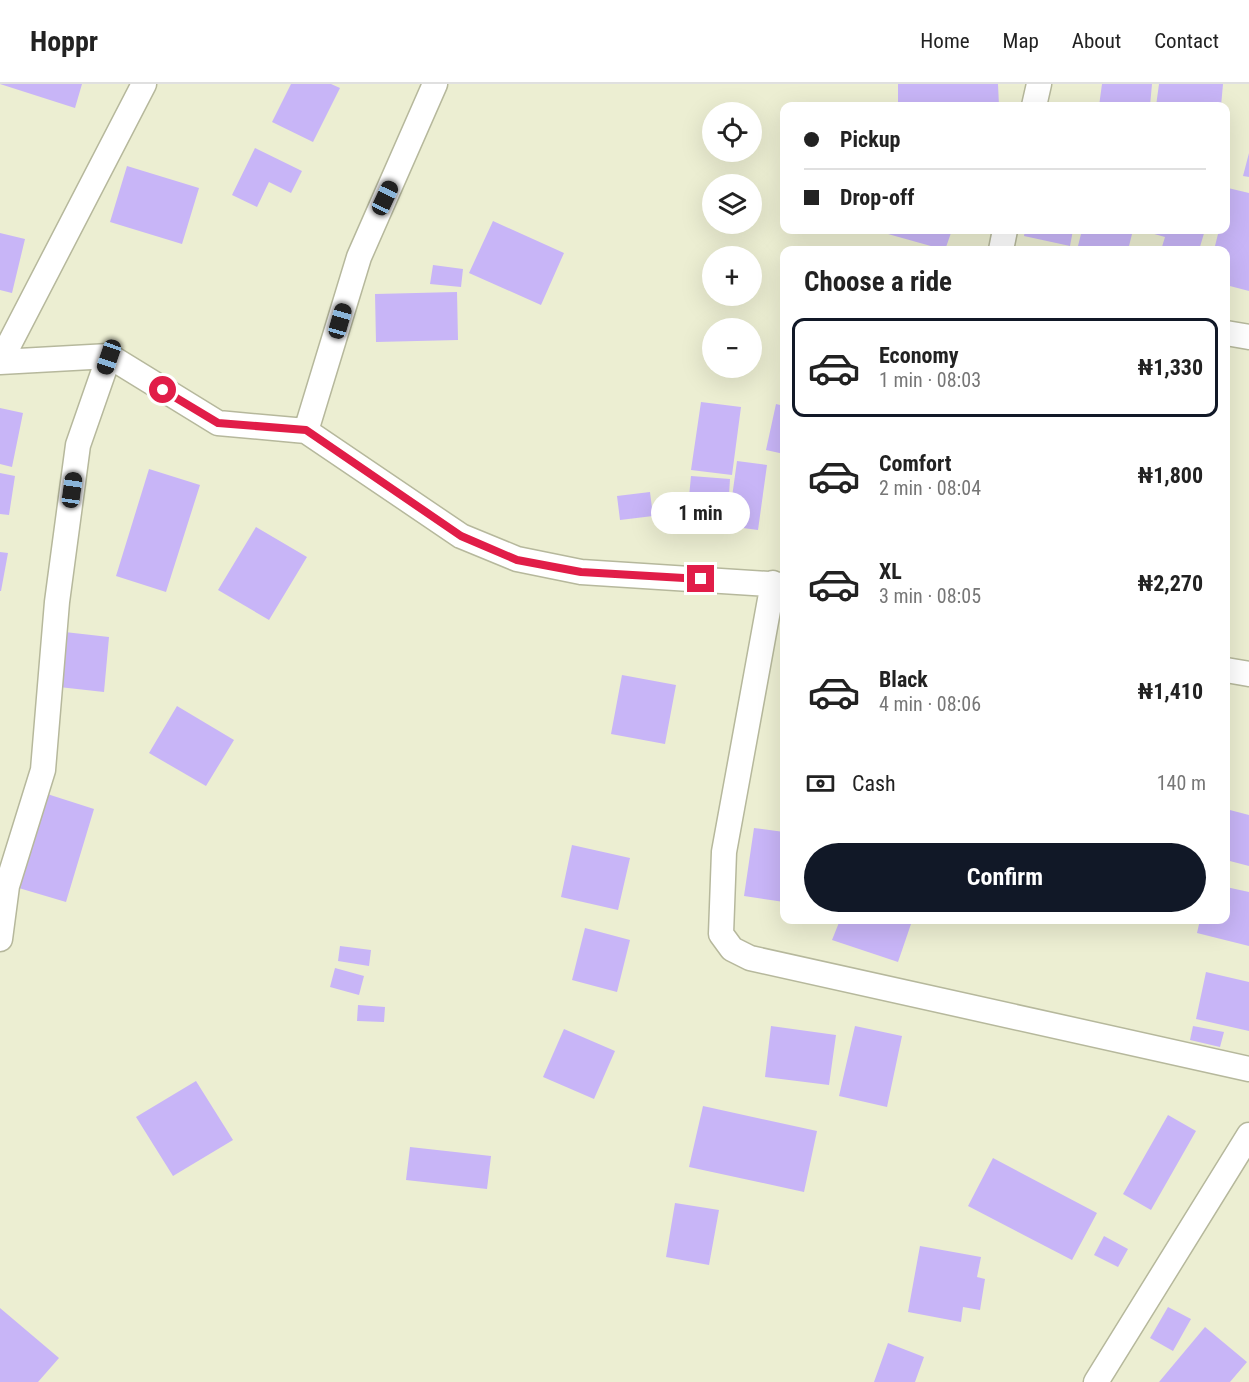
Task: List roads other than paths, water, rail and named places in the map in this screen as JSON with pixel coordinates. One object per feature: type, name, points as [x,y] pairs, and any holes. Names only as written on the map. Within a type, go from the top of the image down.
[{"type":"street","points":[[0,362],[144,84]]},
{"type":"street","points":[[306,430],[359,257],[435,84]]},
{"type":"street","points":[[1035,102],[1040,84]]},
{"type":"street","points":[[1230,334],[1249,337]]},
{"type":"street","points":[[0,362],[109,357],[218,423],[306,430],[461,536],[517,560],[581,572],[779,584],[724,852],[721,934],[732,949],[750,958],[1249,1068]]},
{"type":"street","points":[[0,939],[4,888],[43,770],[57,602],[78,445],[109,357]]},
{"type":"street","points":[[1230,671],[1249,674]]},
{"type":"street","points":[[1096,1382],[1249,1135]]}]
